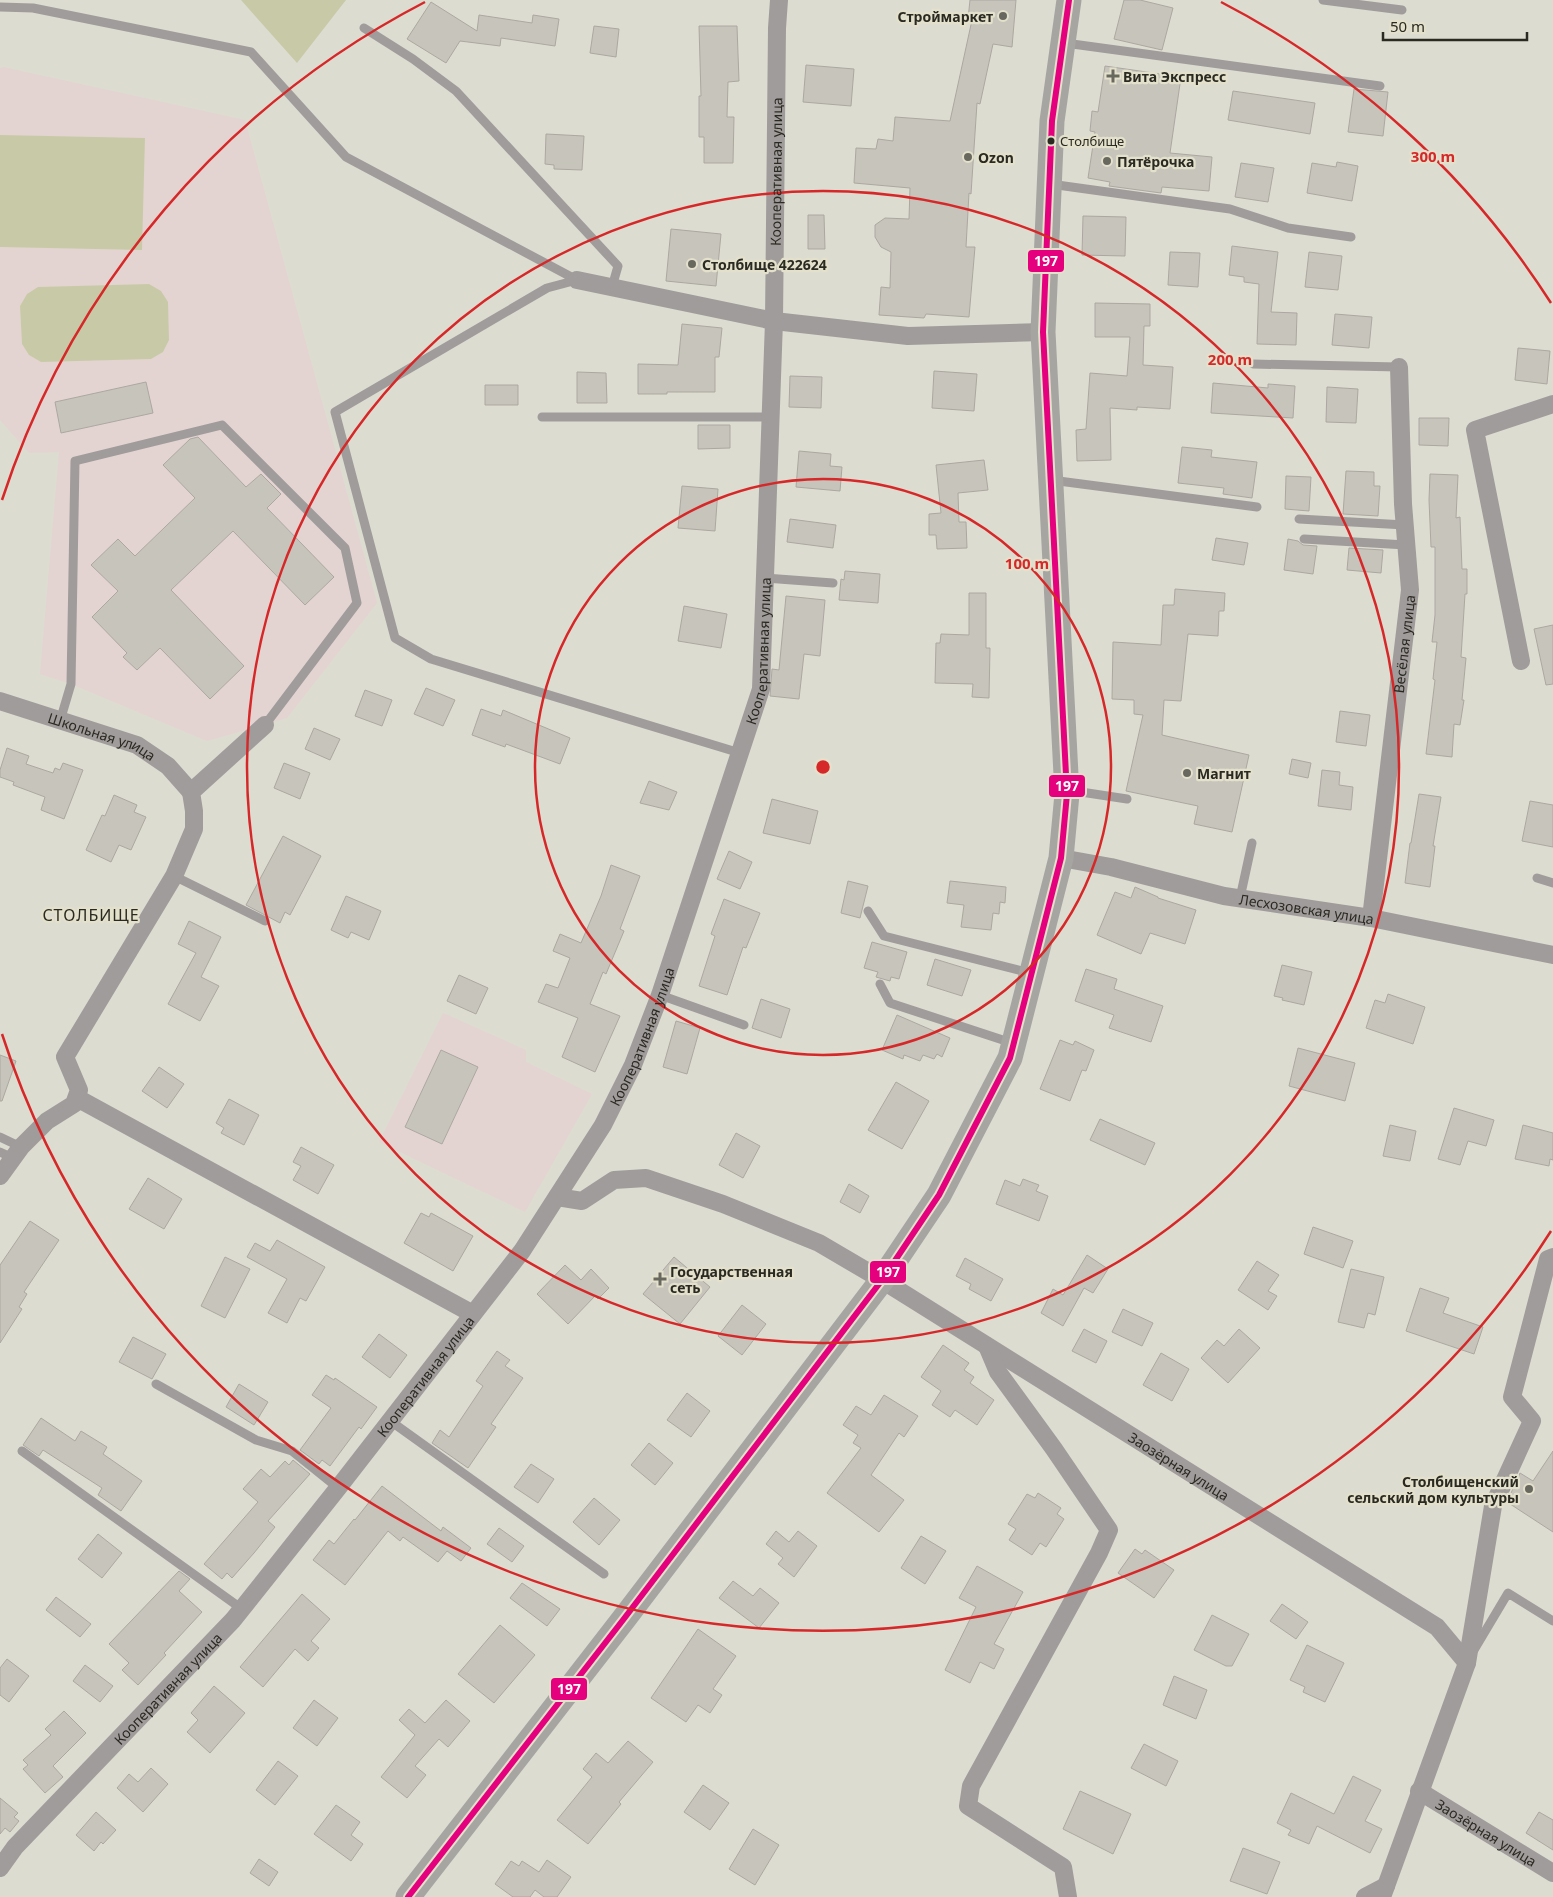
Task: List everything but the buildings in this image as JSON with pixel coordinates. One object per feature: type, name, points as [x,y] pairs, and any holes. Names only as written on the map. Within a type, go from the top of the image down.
[{"type":"street","name":"Кооперативная улица","points":[[0,1868],[15,1848],[233,1620],[338,1488],[522,1251],[603,1125],[633,1065],[660,994],[761,689],[774,321],[776,28],[779,0]]},
{"type":"street","points":[[408,1897],[629,1612],[882,1280],[939,1195],[1010,1058],[1062,852],[1066,799],[1043,332],[1052,121],[1069,0]]},
{"type":"street","points":[[577,280],[774,321],[908,336],[1043,332]]},
{"type":"street","name":"Весёлая улица","points":[[1370,918],[1410,590],[1405,525],[1399,367]]},
{"type":"street","points":[[1521,661],[1475,430],[1553,404]]},
{"type":"street","name":"Школьная улица","points":[[0,701],[137,745],[168,766],[191,792]]},
{"type":"street","points":[[0,1176],[11,1152],[47,1121],[74,1104],[79,1090],[65,1057],[174,876],[194,829],[191,792],[265,725]]},
{"type":"street","name":"Лесхозовская улица","points":[[1062,852],[1111,867],[1224,896],[1242,890],[1553,955]]},
{"type":"street","points":[[76,1098],[473,1314]]},
{"type":"street","name":"Заозёрная улица","points":[[557,1197],[582,1201],[614,1180],[646,1178],[723,1204],[819,1243],[882,1280],[1437,1626],[1467,1664]]},
{"type":"street","points":[[1365,1897],[1384,1891],[1467,1664],[1492,1506],[1532,1421],[1512,1397],[1548,1259],[1553,1257]]},
{"type":"street","points":[[987,1346],[998,1372],[1110,1530],[971,1786],[968,1806],[1063,1867],[1068,1897]]},
{"type":"street","name":"Заозёрная улица","points":[[1419,1791],[1553,1873]]},
{"type":"lane","points":[[1323,0],[1402,10]]},
{"type":"lane","points":[[0,7],[33,8],[252,52],[346,157],[577,280]]},
{"type":"lane","points":[[364,28],[414,58],[456,91],[618,266],[612,287]]},
{"type":"lane","points":[[1063,43],[1380,86]]},
{"type":"lane","points":[[1049,184],[1230,209],[1288,228],[1352,237]]},
{"type":"lane","points":[[577,280],[547,288],[335,412],[395,638],[430,659],[740,753]]},
{"type":"lane","points":[[1253,364],[1399,367]]},
{"type":"lane","points":[[542,417],[771,417]]},
{"type":"lane","points":[[60,720],[71,684],[75,461],[222,424],[345,548],[357,603],[265,725]]},
{"type":"lane","points":[[1051,480],[1256,507]]},
{"type":"lane","points":[[1299,518],[1405,525]]},
{"type":"lane","points":[[1304,538],[1406,545]]},
{"type":"lane","points":[[765,578],[834,583]]},
{"type":"lane","points":[[1066,799],[1127,799]]},
{"type":"lane","points":[[1242,890],[1252,842]]},
{"type":"lane","points":[[174,876],[265,921]]},
{"type":"lane","points":[[1537,878],[1553,883]]},
{"type":"lane","points":[[868,911],[884,936],[1032,974]]},
{"type":"lane","points":[[880,984],[890,1003],[1013,1044]]},
{"type":"lane","points":[[660,994],[744,1025]]},
{"type":"lane","points":[[0,1137],[11,1152]]},
{"type":"lane","points":[[156,1384],[256,1440],[292,1451],[338,1488]]},
{"type":"lane","points":[[389,1420],[604,1574]]},
{"type":"lane","points":[[22,1451],[242,1608]]},
{"type":"lane","points":[[1467,1664],[1508,1593],[1553,1621]]},
{"type":"shaded area","points":[[3,67],[245,120],[377,603],[287,718],[207,741],[71,684],[40,674],[59,452],[29,453],[0,420],[0,68]]},
{"type":"shaded area","points":[[443,1013],[526,1050],[526,1062],[592,1094],[525,1212],[379,1142]]},
{"type":"green space","points":[[241,0],[346,0],[297,63]]},
{"type":"green space","points":[[0,135],[145,138],[142,250],[0,247]]},
{"type":"green space","points":[[149,284],[161,291],[168,302],[169,340],[163,352],[151,359],[41,362],[29,355],[22,344],[20,306],[27,294],[38,287]]},
{"type":"transit line","name":"197","points":[[408,1897],[623,1620],[882,1280],[939,1195],[1010,1058],[1061,858],[1067,794],[1043,332],[1052,121],[1069,0]]},
{"type":"place","name":"Строймаркет","points":[[1003,16]]},
{"type":"place","name":"Вита Экспресс","points":[[1113,76]]},
{"type":"place","name":"Столбище","points":[[1051,141]]},
{"type":"place","name":"Ozon","points":[[968,157]]},
{"type":"place","name":"Пятёрочка","points":[[1107,161]]},
{"type":"place","name":"Столбище 422624","points":[[692,264]]},
{"type":"place","name":"Магнит","points":[[1187,773]]},
{"type":"place","name":"Государственная сеть","points":[[660,1279]]},
{"type":"place","name":"Столбищенский сельский дом культуры","points":[[1529,1489]]},
{"type":"district","name":"СТОЛБИЩЕ","points":[[91,915]]}]
